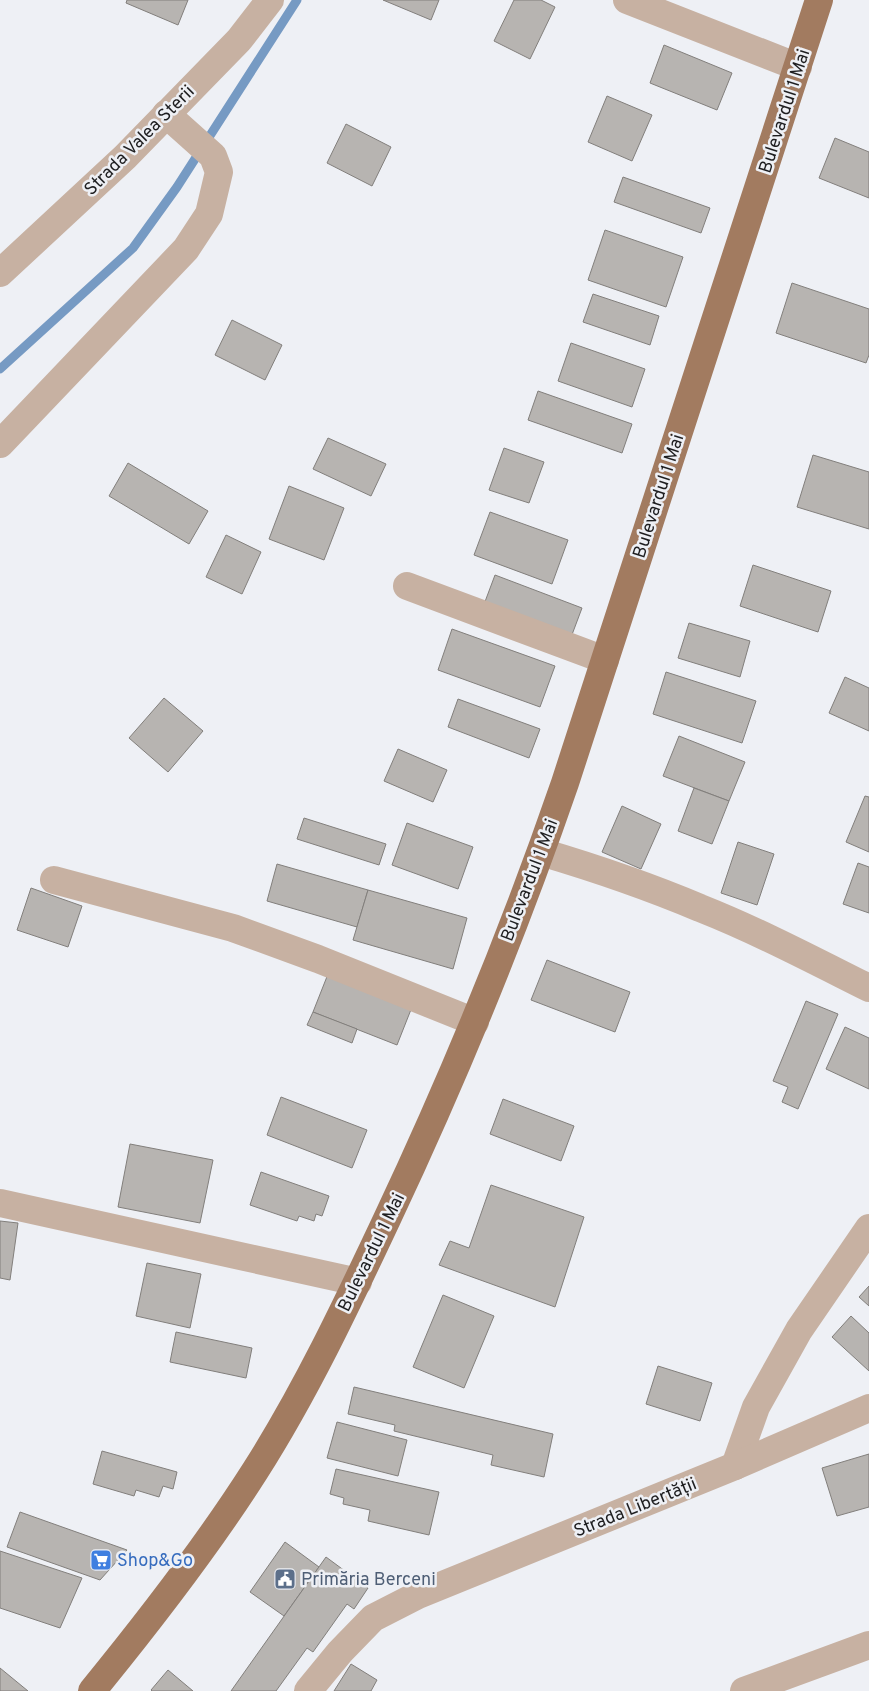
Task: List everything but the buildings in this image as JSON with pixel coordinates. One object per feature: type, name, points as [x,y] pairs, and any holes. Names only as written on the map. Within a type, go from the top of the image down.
[{"type":"main road","name":"Bulevardul 1 Mai","points":[[92,1691],[184,1574],[256,1469],[287,1416],[358,1282],[426,1137],[475,1022],[541,852],[819,0]]},
{"type":"street","name":"Strada Valea Sterii","points":[[0,273],[125,157],[239,40],[270,0]]},
{"type":"street","points":[[627,0],[798,67]]},
{"type":"street","points":[[0,444],[186,249],[209,214],[219,172],[213,156],[166,114]]},
{"type":"street","points":[[407,586],[605,660]]},
{"type":"street","points":[[541,852],[603,871],[701,908],[786,946],[869,988]]},
{"type":"street","points":[[54,880],[233,928],[318,959],[475,1022]]},
{"type":"street","points":[[0,1203],[358,1282]]},
{"type":"street","points":[[735,1466],[756,1407],[800,1330],[869,1228]]},
{"type":"street","name":"Strada Libertății","points":[[308,1691],[340,1652],[373,1618],[418,1595],[735,1466],[869,1408]]},
{"type":"street","points":[[744,1691],[798,1682],[869,1645]]},
{"type":"waterway","points":[[0,369],[133,248],[177,187],[297,0]]},
{"type":"place","name":"Shop&Go","points":[[101,1560]]},
{"type":"place","name":"Primăria Berceni","points":[[285,1579]]}]
